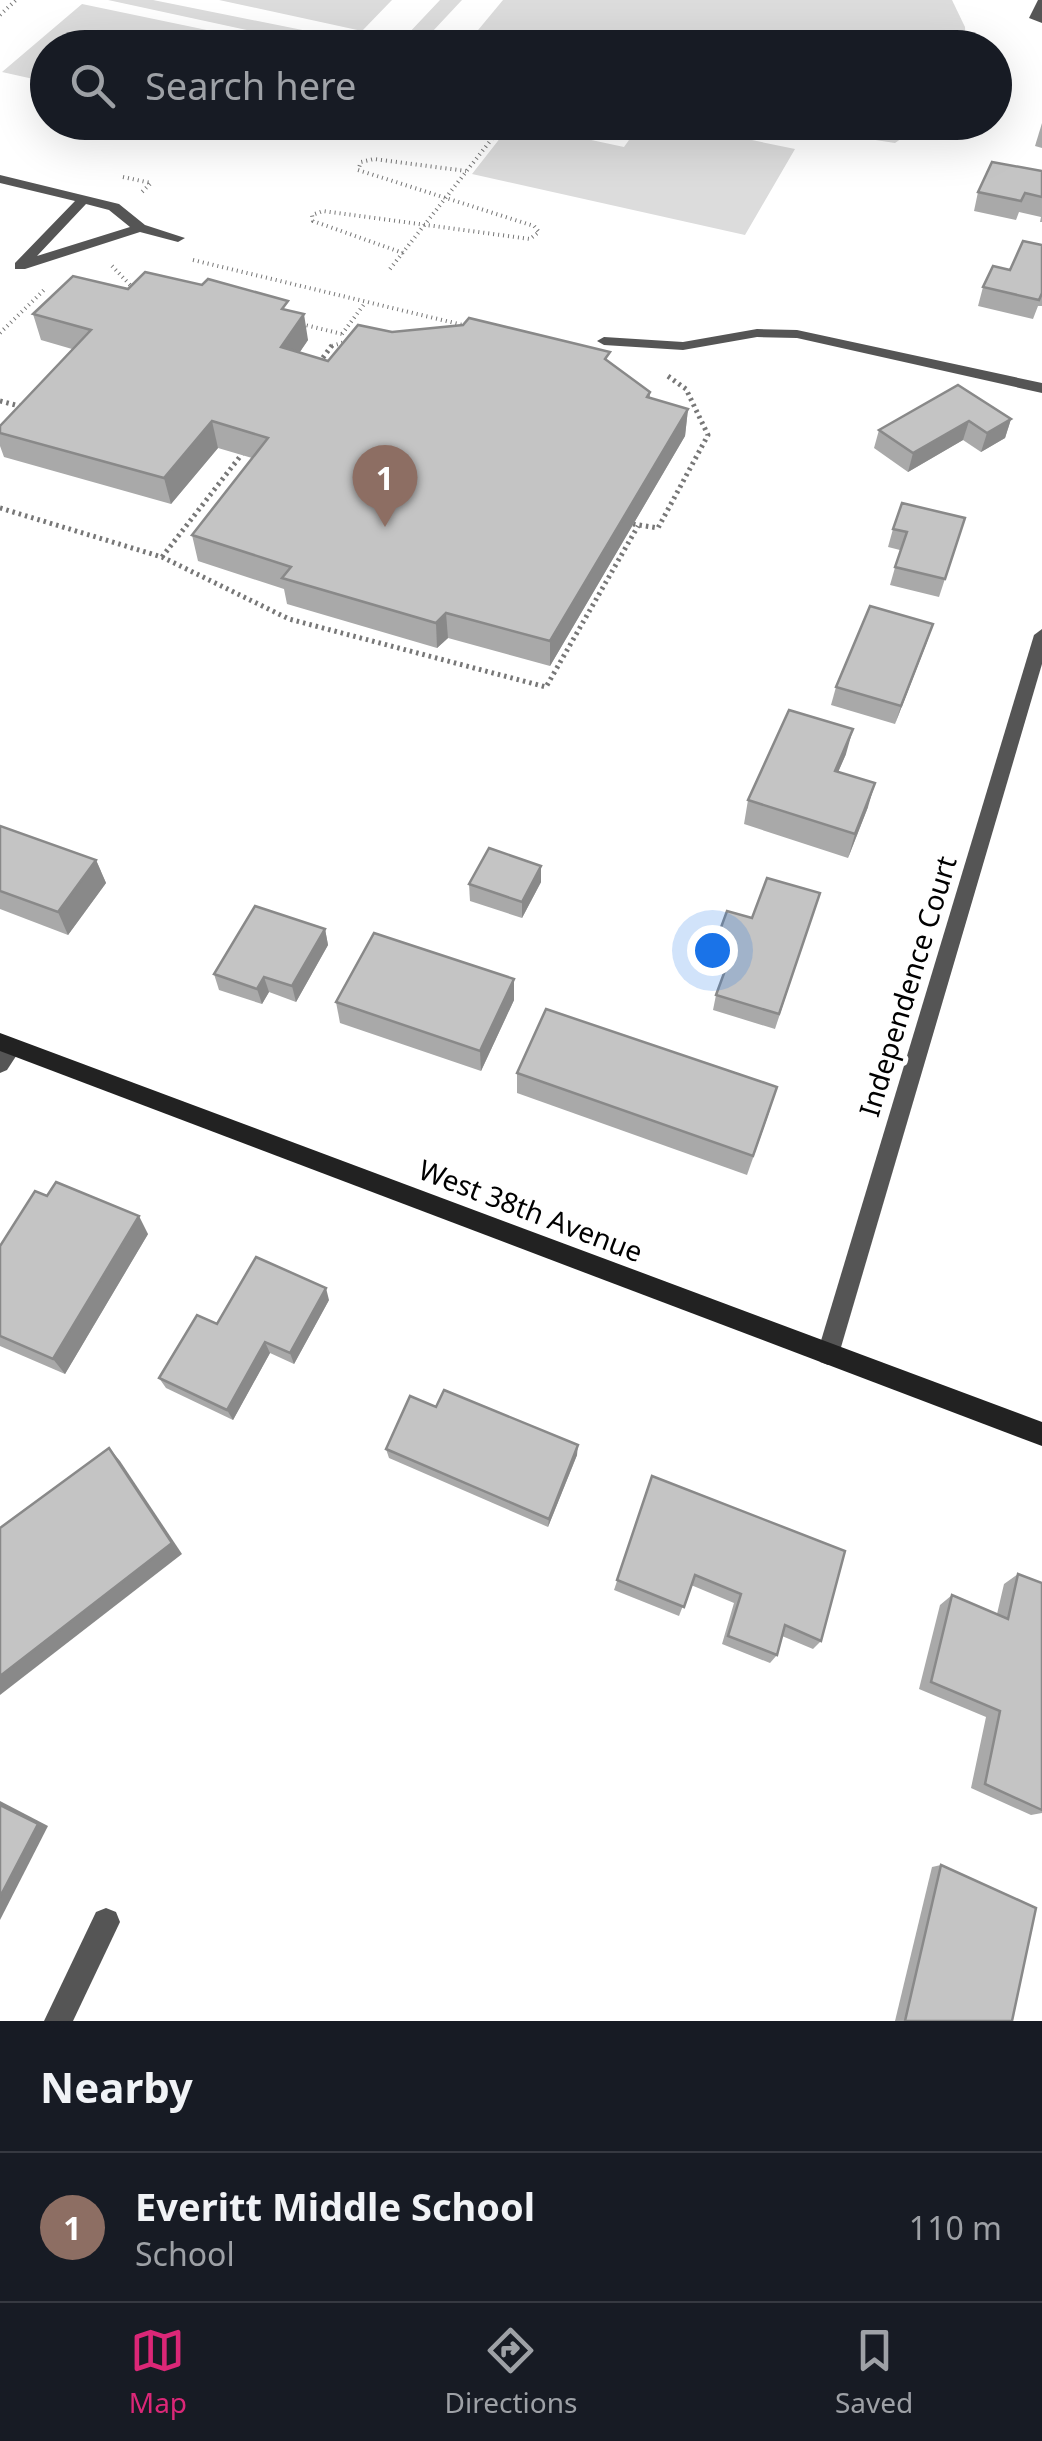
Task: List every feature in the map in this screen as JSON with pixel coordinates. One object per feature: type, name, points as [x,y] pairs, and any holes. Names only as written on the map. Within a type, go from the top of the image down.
[{"type":"main road","name":"West 38th Avenue","points":[[4,1051],[1042,1434]]},
{"type":"street","points":[[1042,2],[1035,18],[1042,20]]},
{"type":"street","points":[[0,178],[114,207],[140,228],[178,238]]},
{"type":"street","points":[[82,200],[20,266],[140,228]]},
{"type":"street","points":[[604,341],[683,346],[757,333],[796,334],[1042,388]]},
{"type":"street","name":"Independence Court","points":[[828,1354],[1042,636]]},
{"type":"street","points":[[58,2021],[106,1922]]},
{"type":"path","points":[[0,15],[16,0]]},
{"type":"path","points":[[390,268],[491,140]]},
{"type":"path","points":[[403,253],[313,222],[312,215],[322,210],[530,239],[539,232],[534,226],[358,170],[361,162],[374,159],[466,171]]},
{"type":"path","points":[[184,257],[468,326],[436,329]]},
{"type":"path","points":[[96,261],[115,268],[131,288],[140,292]]},
{"type":"path","points":[[0,333],[48,286]]},
{"type":"path","points":[[32,300],[51,305]]},
{"type":"path","points":[[315,368],[365,304]]},
{"type":"path","points":[[288,321],[342,334]]},
{"type":"path","points":[[334,343],[352,340]]},
{"type":"path","points":[[0,508],[162,556],[289,619],[546,687],[635,525],[658,528],[708,434],[686,389],[662,372]]},
{"type":"path","points":[[0,401],[29,409]]},
{"type":"path","points":[[162,556],[242,454]]},
{"type":"shaded area","points":[[108,0],[153,0],[302,30],[247,30]]},
{"type":"shaded area","points":[[219,0],[392,0],[363,30]]},
{"type":"shaded area","points":[[440,0],[462,0],[434,30],[412,30]]},
{"type":"shaded area","points":[[503,0],[952,0],[965,30],[478,30]]},
{"type":"shaded area","points":[[82,4],[207,30],[51,30]]},
{"type":"shaded area","points":[[30,48],[30,78],[2,72]]},
{"type":"shaded area","points":[[499,140],[591,140],[624,147],[629,140],[752,140],[795,149],[745,235],[472,174]]},
{"type":"building","points":[[992,162],[1042,171],[1042,197],[1025,193],[1021,201],[978,192]]},
{"type":"building","points":[[1023,241],[1042,245],[1039,300],[983,287],[993,266],[1010,270]]},
{"type":"building","points":[[145,272],[202,285],[208,279],[288,301],[282,309],[304,314],[281,347],[328,361],[358,325],[392,332],[463,325],[469,318],[610,352],[605,359],[650,392],[647,397],[688,409],[550,641],[446,613],[436,623],[282,578],[291,567],[192,535],[268,438],[212,421],[164,478],[0,433],[0,426],[91,330],[33,314],[73,276],[128,289]]},
{"type":"building","points":[[958,385],[1011,419],[987,433],[969,421],[913,453],[879,430]]},
{"type":"building","points":[[902,503],[965,518],[945,579],[895,567],[907,532],[893,529]]},
{"type":"building","points":[[870,606],[933,624],[901,706],[836,687]]},
{"type":"building","points":[[789,710],[853,729],[835,771],[875,783],[855,834],[748,800]]},
{"type":"building","points":[[0,826],[96,860],[58,912],[0,891]]},
{"type":"building","points":[[489,848],[541,866],[522,902],[469,884]]},
{"type":"building","points":[[767,878],[820,893],[779,1014],[716,995],[730,957],[712,952],[727,911],[752,918]]},
{"type":"building","points":[[255,906],[325,929],[292,986],[264,977],[257,989],[214,974]]},
{"type":"building","points":[[374,933],[514,979],[480,1051],[336,1002]]},
{"type":"building","points":[[546,1009],[777,1087],[753,1156],[517,1073]]},
{"type":"building","points":[[56,1182],[139,1216],[53,1359],[0,1336],[0,1246],[35,1191],[47,1196]]},
{"type":"building","points":[[256,1257],[326,1288],[290,1353],[265,1342],[227,1410],[159,1378],[197,1315],[217,1324]]},
{"type":"building","points":[[444,1390],[578,1445],[549,1519],[386,1449],[410,1396],[436,1407]]},
{"type":"building","points":[[109,1448],[172,1543],[0,1676],[0,1528]]},
{"type":"building","points":[[652,1476],[845,1551],[821,1641],[785,1625],[777,1655],[728,1636],[741,1594],[695,1575],[684,1607],[617,1580]]},
{"type":"building","points":[[1018,1574],[1042,1583],[1042,1810],[985,1784],[1000,1711],[931,1682],[952,1595],[1008,1619]]},
{"type":"building","points":[[0,1805],[38,1824],[0,1897]]},
{"type":"building","points":[[941,1865],[1036,1908],[1012,2021],[905,2021]]},
{"type":"place","name":"Everitt Middle School","points":[[385,527]]}]
